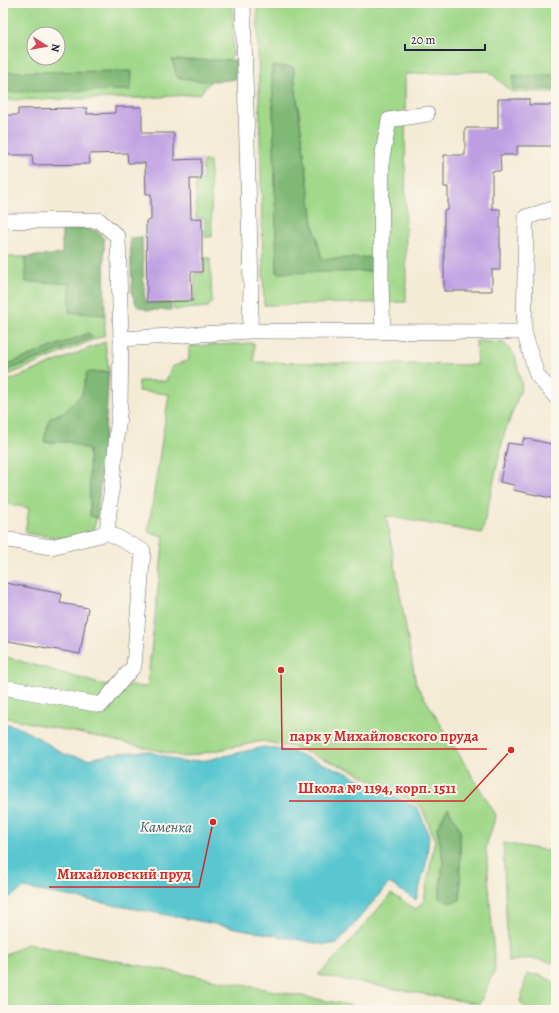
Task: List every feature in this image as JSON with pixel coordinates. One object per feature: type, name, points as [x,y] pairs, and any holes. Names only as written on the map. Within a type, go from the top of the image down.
[{"type":"lane","points":[[244,3],[251,270],[250,331]]},
{"type":"lane","points":[[384,332],[381,283],[382,158],[389,120],[427,114]]},
{"type":"lane","points":[[556,208],[526,217],[524,332],[537,375],[556,397]]},
{"type":"lane","points":[[3,221],[99,220],[118,237],[121,339],[120,404],[107,532]]},
{"type":"lane","points":[[121,339],[250,331],[524,332]]},
{"type":"lane","points":[[3,539],[51,547],[107,532]]},
{"type":"lane","points":[[3,687],[101,705],[134,666],[143,551],[107,532]]},
{"type":"green space","points":[[3,3],[233,3],[233,55],[200,94],[145,98],[3,100]]},
{"type":"green space","points":[[257,3],[556,3],[556,75],[513,76],[514,89],[556,89],[556,92],[511,92],[489,71],[405,74],[406,302],[264,305]],"holes":[[[272,66],[293,67],[313,223],[322,259],[277,273]]]},
{"type":"green space","points":[[172,60],[236,60],[236,79],[206,81],[177,77]]},
{"type":"green space","points":[[272,66],[293,67],[313,223],[322,259],[374,257],[384,271],[277,273]]},
{"type":"green space","points":[[132,71],[131,90],[3,92],[3,72]]},
{"type":"green space","points":[[556,75],[556,89],[513,89],[513,76]]},
{"type":"green space","points":[[203,161],[210,161],[212,237],[205,237],[205,218],[196,218],[196,180],[203,180]]},
{"type":"green space","points":[[83,228],[97,231],[104,239],[105,315],[69,312],[70,283],[26,282],[25,257],[62,254],[62,229]]},
{"type":"green space","points":[[142,237],[144,293],[146,303],[171,303],[171,310],[147,310],[137,306],[132,294],[130,238]]},
{"type":"green space","points":[[3,257],[25,257],[26,282],[70,283],[70,312],[105,315],[105,335],[3,377],[3,372],[93,337],[89,333],[3,366]]},
{"type":"green space","points":[[204,258],[210,258],[212,302],[208,307],[174,310],[173,303],[194,302],[195,274],[204,273]]},
{"type":"green space","points":[[89,333],[93,337],[3,372],[3,366]]},
{"type":"green space","points":[[476,341],[504,343],[515,356],[522,386],[504,435],[482,533],[386,516],[416,684],[496,815],[486,847],[495,970],[479,1004],[318,975],[341,952],[391,894],[416,909],[424,900],[435,839],[421,806],[352,770],[298,749],[263,741],[184,757],[3,717],[3,656],[100,684],[147,687],[164,536],[148,532],[169,394],[138,391],[139,381],[166,381],[172,367],[189,360],[189,346],[254,343],[254,362],[477,365]],"holes":[[[437,827],[460,829],[460,900],[439,898],[443,861]]]},
{"type":"green space","points":[[105,342],[109,372],[87,373],[82,394],[65,411],[49,419],[44,442],[69,442],[89,450],[90,516],[97,518],[91,535],[73,540],[25,533],[29,508],[3,503],[3,383]]},
{"type":"green space","points":[[87,372],[109,372],[97,518],[90,516],[89,450],[69,442],[44,442],[49,419],[65,411],[82,394]]},
{"type":"green space","points":[[448,808],[460,829],[460,900],[449,903],[439,898],[443,861],[437,827]]},
{"type":"green space","points":[[503,843],[556,852],[556,958],[552,963],[530,959],[508,962]]},
{"type":"green space","points":[[27,944],[375,1010],[3,1010],[3,956]]},
{"type":"green space","points":[[527,974],[540,975],[556,983],[556,1010],[528,1010],[520,1002]]},
{"type":"water","name":"Каменка","points":[[3,723],[15,726],[37,737],[64,754],[88,759],[118,753],[147,751],[183,762],[207,760],[264,747],[293,752],[347,773],[418,808],[429,836],[426,865],[416,900],[389,883],[338,943],[326,945],[24,888],[3,901]]},
{"type":"building","points":[[498,99],[529,99],[529,105],[556,105],[556,146],[517,146],[517,155],[500,155],[501,171],[492,171],[492,209],[500,209],[500,270],[492,270],[492,291],[444,291],[444,211],[448,210],[448,187],[444,187],[444,155],[465,155],[465,128],[498,128]]},
{"type":"building","points":[[115,107],[142,107],[142,133],[174,133],[174,160],[201,159],[201,179],[190,179],[191,219],[202,218],[202,272],[191,272],[192,301],[147,302],[146,221],[151,220],[151,194],[146,194],[145,163],[128,163],[127,153],[89,154],[90,164],[33,165],[32,155],[3,155],[3,115],[18,115],[18,109],[87,108],[87,114],[115,113]]},
{"type":"building","points":[[524,438],[556,445],[556,499],[513,490],[514,485],[500,482],[508,443],[522,445]]},
{"type":"building","points":[[6,583],[62,594],[60,603],[88,608],[80,654],[3,640],[3,591],[4,592]]},
{"type":"place","name":"парк у Михайловского пруда","points":[[281,670]]},
{"type":"place","name":"Школа № 1194, корп. 1511","points":[[511,750]]},
{"type":"place","name":"Михайловский пруд","points":[[213,822]]}]
